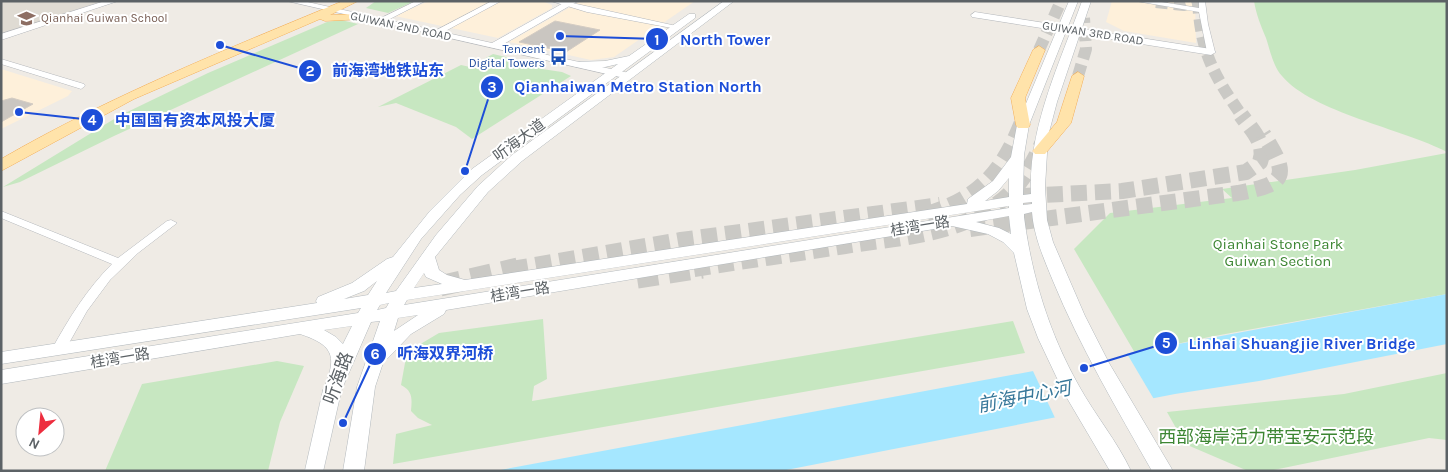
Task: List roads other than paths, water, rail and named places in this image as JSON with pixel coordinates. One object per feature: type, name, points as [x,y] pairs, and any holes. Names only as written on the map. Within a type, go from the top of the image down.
[{"type":"main road","points":[[1,152],[124,89],[329,6],[353,1]]},
{"type":"main road","points":[[357,1],[351,9],[360,17]]},
{"type":"main road","name":"听海大道","points":[[363,318],[373,299],[407,249],[437,212],[475,173],[713,1]]},
{"type":"main road","name":"听海大道","points":[[391,313],[427,257],[471,202],[504,168],[730,1]]},
{"type":"main road","points":[[1074,1],[1023,125],[1016,158],[1016,204],[1022,253],[1029,285],[1059,365],[1116,463]]},
{"type":"main road","points":[[1087,1],[1047,114],[1040,151],[1038,202],[1046,242],[1064,288],[1101,364],[1163,471]]},
{"type":"main road","points":[[1,166],[109,105],[192,67],[293,26],[329,6]]},
{"type":"main road","points":[[293,26],[330,17],[360,17]]},
{"type":"main road","points":[[1023,125],[1018,98],[1039,50]]},
{"type":"main road","points":[[577,64],[616,62],[639,54]]},
{"type":"main road","points":[[577,64],[590,76],[592,84],[590,89]]},
{"type":"main road","points":[[1040,151],[1064,123],[1078,76]]},
{"type":"main road","points":[[961,208],[992,190],[1005,176],[1016,158]]},
{"type":"main road","name":"桂湾一路","points":[[1,377],[298,320],[373,299],[961,208],[1038,202]]},
{"type":"main road","name":"桂湾一路","points":[[1,358],[59,349],[298,320],[363,318],[942,222],[1016,204]]},
{"type":"main road","points":[[942,222],[977,226],[998,232],[1014,243],[1022,253]]},
{"type":"main road","points":[[340,369],[340,352],[333,343],[298,320],[358,287],[407,249]]},
{"type":"main road","points":[[427,257],[430,270],[436,276],[455,282],[473,284]]},
{"type":"main road","points":[[376,363],[387,348],[405,330],[430,314],[458,302]]},
{"type":"main road","name":"听海路","points":[[354,471],[366,387],[376,363],[391,313]]},
{"type":"main road","name":"听海路","points":[[314,471],[332,391],[363,318]]},
{"type":"street","points":[[1,37],[114,1]]},
{"type":"street","name":"GUIWAN 2ND ROAD","points":[[291,1],[329,6],[360,17],[628,76]]},
{"type":"street","points":[[379,20],[422,1]]},
{"type":"street","points":[[435,33],[498,1]]},
{"type":"street","points":[[554,1],[677,27]]},
{"type":"street","points":[[1139,1],[1202,10]]},
{"type":"street","points":[[1202,1],[1202,10],[1211,52]]},
{"type":"street","points":[[493,46],[570,3]]},
{"type":"street","name":"GUIWAN 3RD ROAD","points":[[975,14],[1211,52]]},
{"type":"street","points":[[1,61],[81,86]]},
{"type":"street","points":[[1,214],[119,263]]},
{"type":"street","points":[[59,349],[74,318],[87,299],[119,263],[171,223]]},
{"type":"water","name":"前海中心河","points":[[1447,294],[1447,344],[1259,381],[1175,394],[781,471],[495,471]]},
{"type":"tunnel","points":[[1039,50],[1061,1]]},
{"type":"tunnel","points":[[1156,2],[1184,5],[1197,1]]},
{"type":"tunnel","points":[[1198,1],[1202,35],[1210,62],[1223,88],[1242,116]]},
{"type":"tunnel","points":[[1078,76],[1086,49],[1084,18]]},
{"type":"tunnel","points":[[1023,196],[1122,191],[1246,172],[1260,162],[1262,155],[1257,137],[1241,115]]},
{"type":"tunnel","points":[[927,214],[962,200],[987,180],[1007,154],[1023,120]]},
{"type":"tunnel","points":[[970,229],[1254,190],[1275,181],[1279,176],[1280,169],[1277,160],[1263,134]]},
{"type":"tunnel","points":[[694,269],[904,238],[962,223],[980,215],[1012,192],[1029,169],[1042,144]]},
{"type":"tunnel","points":[[512,269],[681,240],[940,205]]},
{"type":"tunnel","points":[[440,286],[518,268]]},
{"type":"tunnel","points":[[637,278],[702,268]]},
{"type":"place","name":"Qianhai Guiwan School","points":[[27,18]]},
{"type":"place","name":"North Tower","points":[[560,36]]},
{"type":"place","name":"前海湾地铁站东","points":[[220,45]]},
{"type":"place","name":"Tencent Digital Towers","points":[[559,56]]},
{"type":"place","name":"中国国有资本风投大厦","points":[[19,112]]},
{"type":"place","name":"Qianhaiwan Metro Station North","points":[[465,171]]},
{"type":"place","name":"Linhai Shuangjie River Bridge","points":[[1084,368]]},
{"type":"place","name":"听海双界河桥","points":[[343,423]]},
{"type":"park label","name":"Qianhai Stone Park Guiwan Section","points":[[1278,252]]},
{"type":"park label","name":"西部海岸活力带宝安示范段","points":[[1266,437]]}]
